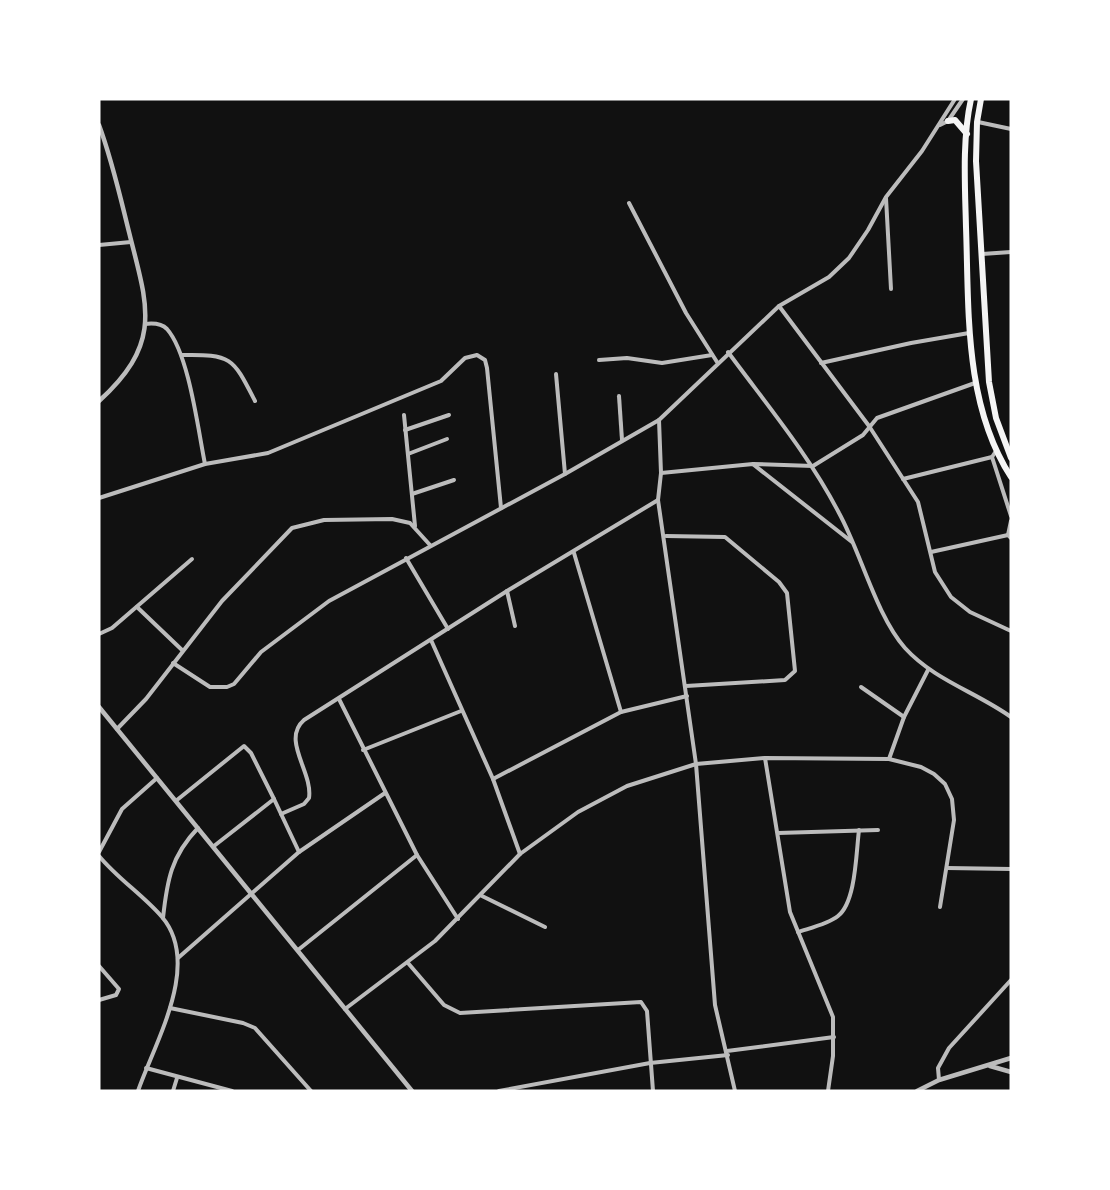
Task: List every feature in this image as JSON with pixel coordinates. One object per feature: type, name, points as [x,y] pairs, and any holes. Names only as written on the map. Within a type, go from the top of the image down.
[{"type":"highway","points":[[971,99],[967,134],[966,211],[970,333],[976,382],[984,420],[994,454],[1011,477]]},
{"type":"highway","points":[[981,99],[977,122],[976,161],[991,399],[1011,458]]},
{"type":"highway","points":[[948,121],[955,120],[967,134]]},
{"type":"street","points":[[173,663],[210,687],[227,687],[234,684],[261,652],[310,613],[659,420],[717,362],[779,306],[829,277],[843,264],[868,230],[886,197],[940,125],[955,99]]},
{"type":"street","points":[[940,125],[948,121],[963,99]]},
{"type":"street","points":[[977,122],[1011,129]]},
{"type":"street","points":[[99,125],[112,163],[145,293],[145,324],[131,363],[99,400]]},
{"type":"street","points":[[886,197],[891,289]]},
{"type":"street","points":[[629,203],[686,313],[717,362]]},
{"type":"street","points":[[99,245],[131,242]]},
{"type":"street","points":[[981,254],[1011,252]]},
{"type":"street","points":[[779,306],[869,426],[918,502],[934,572],[951,597],[970,612],[1011,631]]},
{"type":"street","points":[[145,324],[156,323],[167,329],[182,355],[205,464]]},
{"type":"street","points":[[820,363],[970,333]]},
{"type":"street","points":[[728,352],[813,466],[853,543],[893,634],[928,670],[992,704],[1011,717]]},
{"type":"street","points":[[182,355],[213,355],[226,359],[237,366],[255,401]]},
{"type":"street","points":[[99,498],[205,464],[268,453],[441,381],[465,358],[477,355],[484,360],[487,368],[501,508]]},
{"type":"street","points":[[599,360],[627,357],[662,363],[712,355]]},
{"type":"street","points":[[556,375],[565,474]]},
{"type":"street","points":[[661,473],[753,464],[813,466],[862,435],[877,418],[976,382]]},
{"type":"street","points":[[619,396],[622,440]]},
{"type":"street","points":[[405,430],[449,415]]},
{"type":"street","points":[[404,416],[415,527]]},
{"type":"street","points":[[659,420],[661,473],[658,500],[666,536],[696,764],[715,1005],[735,1091]]},
{"type":"street","points":[[408,454],[447,439]]},
{"type":"street","points":[[903,479],[994,454],[1011,516]]},
{"type":"street","points":[[753,464],[853,543]]},
{"type":"street","points":[[412,494],[454,480]]},
{"type":"street","points":[[281,814],[304,804],[310,794],[294,736],[295,729],[304,720],[507,591],[574,553],[658,500]]},
{"type":"street","points":[[117,729],[146,699],[222,601],[292,528],[306,523],[349,518],[392,519],[415,527],[430,546]]},
{"type":"street","points":[[931,552],[1009,536],[1011,521]]},
{"type":"street","points":[[666,536],[725,537],[779,582],[787,593],[795,671],[791,677],[785,680],[686,686]]},
{"type":"street","points":[[574,553],[621,712]]},
{"type":"street","points":[[406,558],[448,629]]},
{"type":"street","points":[[99,634],[112,628],[192,559]]},
{"type":"street","points":[[507,591],[515,626]]},
{"type":"street","points":[[137,607],[182,650]]},
{"type":"street","points":[[431,640],[493,780],[520,854]]},
{"type":"street","points":[[889,759],[904,717],[928,670]]},
{"type":"street","points":[[861,687],[904,717]]},
{"type":"street","points":[[493,780],[621,712],[687,696]]},
{"type":"street","points":[[339,699],[417,855],[458,919]]},
{"type":"street","points":[[99,707],[412,1091]]},
{"type":"street","points":[[363,750],[461,711]]},
{"type":"street","points":[[177,800],[244,746],[251,753],[299,852]]},
{"type":"street","points":[[765,758],[787,894],[798,932],[833,1017],[834,1037],[828,1091]]},
{"type":"street","points":[[345,1009],[408,963],[482,896],[520,854],[578,812],[618,791],[696,764],[765,758],[889,759],[921,767],[945,784],[952,799],[954,820],[940,907]]},
{"type":"street","points":[[138,1091],[170,1008],[177,984],[178,958],[163,918],[104,863],[99,854],[122,809],[158,777]]},
{"type":"street","points":[[178,958],[299,852],[385,793]]},
{"type":"street","points":[[214,846],[274,799]]},
{"type":"street","points":[[163,918],[166,893],[177,853],[199,827]]},
{"type":"street","points":[[798,932],[837,918],[843,910],[849,899],[859,830]]},
{"type":"street","points":[[778,833],[878,830]]},
{"type":"street","points":[[298,950],[417,855]]},
{"type":"street","points":[[99,866],[104,863]]},
{"type":"street","points":[[947,868],[1011,869]]},
{"type":"street","points":[[482,896],[545,927]]},
{"type":"street","points":[[408,963],[444,1005],[460,1013],[641,1002],[647,1011],[653,1091]]},
{"type":"street","points":[[99,966],[119,989],[116,995],[99,1000]]},
{"type":"street","points":[[939,1080],[938,1068],[950,1048],[1011,980]]},
{"type":"street","points":[[170,1008],[243,1023],[255,1028],[311,1091]]},
{"type":"street","points":[[499,1091],[650,1063],[834,1037]]},
{"type":"street","points":[[917,1091],[939,1080],[1011,1058]]},
{"type":"street","points":[[990,1066],[1011,1072]]},
{"type":"street","points":[[146,1068],[231,1091]]},
{"type":"street","points":[[173,1091],[177,1077]]}]
